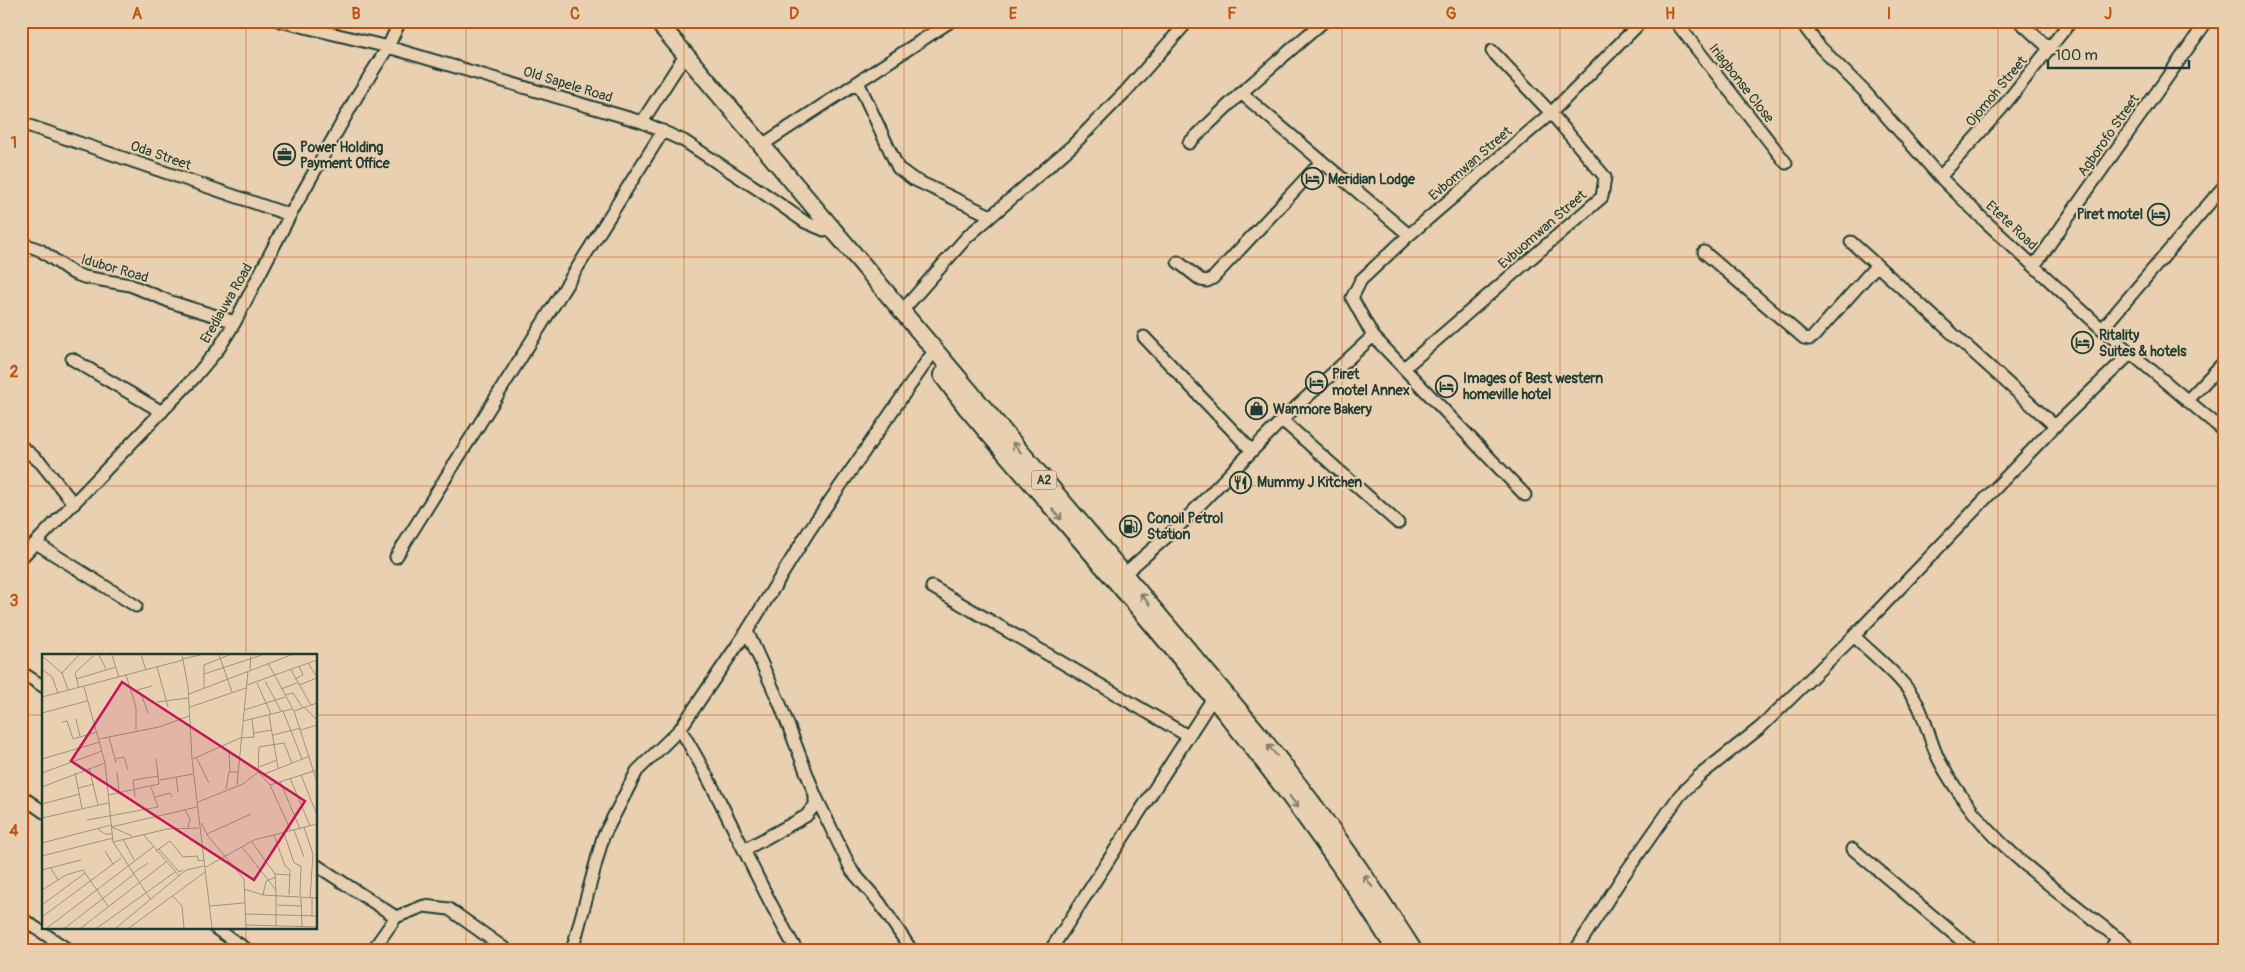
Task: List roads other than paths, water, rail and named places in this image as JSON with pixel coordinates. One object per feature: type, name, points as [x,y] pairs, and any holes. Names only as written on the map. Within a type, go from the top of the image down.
[{"type":"highway","name":"A2","points":[[644,21],[824,230],[973,415],[1213,698],[1381,912],[1414,951]]},
{"type":"highway","name":"A2","points":[[657,21],[1291,774],[1381,912],[1396,951]]},
{"type":"street","name":"Old Sapele Road","points":[[280,21],[388,46],[642,122],[684,142],[751,184],[805,222],[824,230]]},
{"type":"street","name":"Erediauwa Road","points":[[21,558],[162,412],[213,356],[234,322],[290,215],[388,46],[400,21]]},
{"type":"street","points":[[762,145],[951,21]]},
{"type":"street","points":[[902,311],[955,249],[1072,146],[1126,91],[1188,21]]},
{"type":"street","points":[[1189,143],[1241,92],[1324,21]]},
{"type":"street","name":"Evbomwan Street","points":[[1525,495],[1373,336],[1352,298],[1361,280],[1409,235],[1551,113],[1642,21]]},
{"type":"street","name":"Iriagbonse Close","points":[[1675,21],[1786,163]]},
{"type":"street","name":"Etete Road","points":[[1800,21],[1819,46],[1865,92],[1940,177],[2130,354],[2224,430]]},
{"type":"street","points":[[2020,21],[2050,49]]},
{"type":"street","name":"Ojomoh Street","points":[[1940,177],[2001,109],[2071,21]]},
{"type":"street","name":"Agborofo Street","points":[[2034,266],[2207,21]]},
{"type":"street","name":"Evbuomwan Street","points":[[1404,368],[1602,197],[1605,177],[1551,113],[1492,51]]},
{"type":"street","points":[[642,122],[680,63]]},
{"type":"street","points":[[858,82],[898,168],[913,179],[991,216]]},
{"type":"street","points":[[1241,92],[1409,235]]},
{"type":"street","name":"Oda Street","points":[[21,123],[290,215]]},
{"type":"street","points":[[396,557],[663,131]]},
{"type":"street","points":[[1178,262],[1201,280],[1207,281],[1213,278],[1322,161]]},
{"type":"street","points":[[2102,329],[2224,186]]},
{"type":"street","points":[[1851,242],[2056,426]]},
{"type":"street","name":"Idubor Road","points":[[21,243],[40,250],[74,273],[84,277],[130,285],[171,302],[234,322]]},
{"type":"street","points":[[1704,252],[1804,338],[1808,339],[1813,337],[1877,265]]},
{"type":"street","points":[[1124,574],[1179,526],[1282,420],[1373,336]]},
{"type":"street","points":[[1144,337],[1252,451]]},
{"type":"street","points":[[1575,951],[1623,876],[1680,795],[1699,776],[1761,727],[1854,636],[2056,426],[2130,354]]},
{"type":"street","points":[[572,951],[603,838],[637,771],[680,729],[747,631],[809,531],[929,358]]},
{"type":"street","points":[[72,360],[162,412]]},
{"type":"street","points":[[2187,401],[2224,362]]},
{"type":"street","points":[[1282,420],[1398,523]]},
{"type":"street","points":[[21,446],[42,463],[74,504]]},
{"type":"street","points":[[36,543],[136,606]]},
{"type":"street","points":[[932,587],[1188,736]]},
{"type":"street","points":[[747,631],[780,704],[816,795],[852,871],[879,902],[912,951]]},
{"type":"street","points":[[1854,636],[1908,689],[1918,705],[1936,754],[1962,797],[1988,829],[2013,854],[2132,951]]},
{"type":"street","points":[[21,672],[42,686]]},
{"type":"street","points":[[1050,951],[1213,698]]},
{"type":"street","points":[[680,729],[705,769],[780,923],[797,951]]},
{"type":"street","points":[[744,850],[806,816],[815,805],[816,795]]},
{"type":"street","points":[[21,796],[42,811]]},
{"type":"street","points":[[1853,849],[1974,951]]},
{"type":"street","points":[[318,866],[396,917]]},
{"type":"street","points":[[372,951],[396,917],[424,906],[449,909],[508,951]]},
{"type":"street","points":[[21,918],[70,951]]},
{"type":"street","points":[[218,930],[249,951]]},
{"type":"street","points":[[2109,951],[2118,938]]},
{"type":"place","name":"Power Holding Payment Office","points":[[284,155]]},
{"type":"place","name":"Meridian Lodge","points":[[1312,179]]},
{"type":"place","name":"Piret motel","points":[[2159,214]]},
{"type":"place","name":"Ritality Suites & hotels","points":[[2083,343]]},
{"type":"place","name":"Piret motel Annex","points":[[1316,382]]},
{"type":"place","name":"Images of Best western homeville hotel","points":[[1447,386]]},
{"type":"place","name":"Wanmore Bakery","points":[[1257,409]]},
{"type":"place","name":"Mummy J Kitchen","points":[[1241,482]]},
{"type":"place","name":"Conoil Petrol Station","points":[[1131,526]]}]
